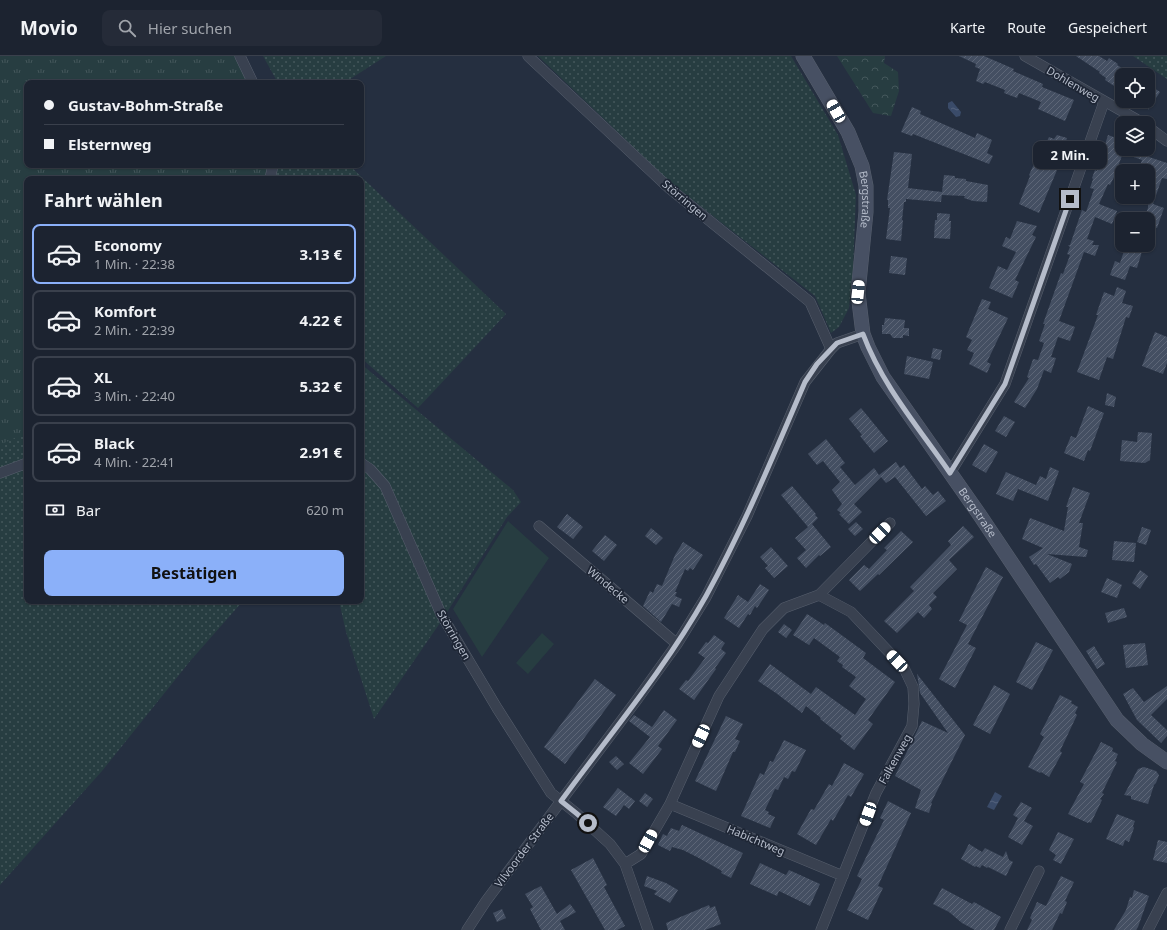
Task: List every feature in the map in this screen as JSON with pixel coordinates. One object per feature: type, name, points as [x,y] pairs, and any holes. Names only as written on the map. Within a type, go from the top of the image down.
[{"type":"street","points":[[240,56],[252,80]]},
{"type":"street","name":"Störringen","points":[[528,56],[669,188],[810,302],[831,349]]},
{"type":"street","name":"Bergstraße","points":[[803,56],[848,132],[862,166],[866,186],[866,212],[858,292],[863,334],[873,359],[883,377],[950,473],[1117,720],[1142,744],[1167,762]]},
{"type":"street","name":"Dohlenweg","points":[[1025,56],[1130,116]]},
{"type":"street","points":[[950,473],[1005,384],[1104,102]]},
{"type":"street","points":[[1155,132],[1167,141]]},
{"type":"street","name":"Vilvoorder Straße","points":[[466,930],[677,644],[706,597],[747,516],[805,382],[837,343],[863,334]]},
{"type":"street","points":[[0,473],[24,464]]},
{"type":"street","name":"Störringen","points":[[364,465],[386,486],[441,614],[524,752],[551,793],[576,813],[610,844],[625,864],[648,930]]},
{"type":"street","points":[[625,864],[641,854],[670,804],[719,696],[763,630],[784,608],[819,595],[890,523]]},
{"type":"street","name":"Windecke","points":[[539,526],[677,644]]},
{"type":"street","name":"Falkenweg","points":[[819,595],[851,612],[904,668],[913,687],[914,704],[912,726],[876,793],[821,930]]},
{"type":"street","name":"Habichtweg","points":[[670,804],[843,876]]},
{"type":"street","points":[[1010,930],[1039,871]]},
{"type":"street","points":[[1148,930],[1167,893]]},
{"type":"green space","points":[[0,56],[237,56],[252,80],[24,80],[24,168],[277,168],[275,176],[24,176],[24,433],[0,445]]},
{"type":"green space","points":[[263,56],[386,56],[349,80],[276,80]]},
{"type":"green space","points":[[538,56],[791,56],[838,135],[856,195],[853,270],[849,308],[839,327],[831,333],[815,296],[671,183]]},
{"type":"green space","points":[[837,56],[885,56],[884,63],[898,72],[899,91],[891,116],[873,113]]},
{"type":"green space","points":[[1133,56],[1167,56],[1167,79],[1155,71],[1155,68],[1151,68]]},
{"type":"green space","points":[[273,168],[352,168],[361,176],[271,176]]},
{"type":"green space","points":[[364,179],[506,314],[418,408],[364,361]]},
{"type":"green space","points":[[364,366],[513,490],[521,502],[507,517],[444,617],[399,511],[364,464]]},
{"type":"green space","points":[[24,432],[24,462],[0,471],[0,443]]},
{"type":"green space","points":[[24,466],[24,604],[240,604],[191,660],[102,771],[0,885],[0,475]]},
{"type":"green space","points":[[364,468],[379,481],[442,620],[374,719],[346,632],[340,604],[364,604]]},
{"type":"green space","points":[[508,521],[549,558],[482,657],[453,609]]},
{"type":"green space","points":[[542,633],[554,644],[528,674],[516,663]]},
{"type":"water","points":[[952,101],[961,112],[960,116],[956,117],[948,108],[948,103]]},
{"type":"water","points":[[995,792],[1002,796],[994,810],[987,807]]},
{"type":"building","points":[[959,56],[984,56],[1043,84],[1042,87],[1074,100],[1065,121],[1038,109],[1041,102],[1019,93],[1017,98],[1004,93],[1005,90],[985,82],[983,84],[976,81],[980,69],[975,67],[976,64]]},
{"type":"building","points":[[1076,56],[1099,56],[1107,61],[1109,58],[1122,68],[1115,68],[1115,86],[1105,80],[1106,78],[1099,73],[1100,72]]},
{"type":"building","points":[[1155,89],[1160,92],[1155,100]]},
{"type":"building","points":[[912,107],[921,111],[920,114],[975,138],[977,133],[992,140],[987,153],[993,156],[989,164],[913,134],[912,136],[901,132]]},
{"type":"building","points":[[1057,135],[1067,138],[1063,150],[1065,151],[1039,213],[1019,204],[1030,176],[1029,175],[1040,151],[1042,152],[1049,137],[1054,139]]},
{"type":"building","points":[[1108,135],[1115,138],[1115,156],[1122,156],[1119,164],[1115,164],[1114,177],[1110,185],[1108,184],[1099,204],[1117,211],[1115,212],[1112,224],[1095,217],[1087,239],[1094,241],[1092,245],[1099,245],[1095,256],[1084,252],[1059,321],[1075,327],[1070,341],[1058,337],[1051,357],[1056,358],[1051,373],[1044,370],[1037,389],[1025,408],[1014,402],[1029,378],[1027,377],[1033,359],[1038,360],[1044,343],[1039,341],[1045,324],[1043,324],[1061,273],[1063,274],[1070,255],[1067,254],[1070,247],[1068,245],[1070,245],[1082,210],[1086,212],[1094,189],[1090,188],[1092,178],[1095,170],[1097,171]]},
{"type":"building","points":[[894,152],[912,154],[908,188],[942,192],[944,175],[955,176],[955,178],[966,179],[966,181],[988,185],[987,202],[973,201],[964,198],[965,196],[942,194],[941,202],[906,199],[906,202],[904,202],[901,241],[886,239],[890,208],[888,208],[887,200]]},
{"type":"building","points":[[1131,156],[1150,156],[1167,163],[1167,179],[1162,178],[1155,198],[1155,164],[1143,164],[1141,163],[1142,160]]},
{"type":"building","points":[[1148,204],[1153,204],[1164,208],[1157,228],[1155,227],[1155,212],[1147,212]]},
{"type":"building","points":[[937,213],[950,214],[950,239],[934,238]]},
{"type":"building","points":[[1017,221],[1037,226],[1032,235],[1036,237],[1015,280],[1019,282],[1012,298],[989,288],[998,266],[1007,270],[1016,252],[1002,246],[1006,237],[1010,239]]},
{"type":"building","points":[[1124,252],[1142,252],[1137,268],[1130,266],[1125,280],[1110,275],[1115,261],[1120,263]]},
{"type":"building","points":[[891,256],[907,258],[905,275],[889,273]]},
{"type":"building","points":[[1117,287],[1126,291],[1122,303],[1133,306],[1129,318],[1126,317],[1113,359],[1107,357],[1099,380],[1077,372],[1098,315],[1096,315],[1104,292],[1114,296]]},
{"type":"building","points":[[982,299],[991,302],[988,309],[1008,318],[987,362],[991,364],[987,373],[969,364],[974,353],[967,350],[972,340],[966,337]]},
{"type":"building","points":[[885,318],[905,320],[904,328],[909,328],[909,336],[903,335],[903,338],[893,338],[890,334],[882,334],[882,325],[884,325]]},
{"type":"building","points":[[1155,332],[1167,337],[1167,363],[1163,374],[1142,366]]},
{"type":"building","points":[[933,348],[942,350],[940,360],[931,358]]},
{"type":"building","points":[[907,356],[933,362],[929,379],[904,374]]},
{"type":"building","points":[[1107,393],[1116,397],[1114,407],[1105,405]]},
{"type":"building","points":[[1088,406],[1104,413],[1090,451],[1088,450],[1084,461],[1064,453],[1071,436],[1076,438]]},
{"type":"building","points":[[861,408],[888,441],[874,453],[860,436],[862,435],[849,419]]},
{"type":"building","points":[[1004,416],[1015,422],[1006,437],[995,431]]},
{"type":"building","points":[[1138,432],[1152,433],[1150,460],[1145,463],[1120,461],[1122,440],[1137,442]]},
{"type":"building","points":[[826,439],[845,463],[840,467],[855,485],[874,468],[879,475],[896,462],[900,468],[904,465],[922,489],[925,486],[933,495],[938,491],[946,501],[926,516],[895,477],[886,483],[881,477],[854,504],[862,512],[849,524],[837,510],[842,504],[832,490],[840,482],[823,461],[817,465],[808,454]]},
{"type":"building","points":[[984,444],[998,452],[986,473],[972,465]]},
{"type":"building","points":[[1050,467],[1059,471],[1048,501],[1018,489],[1013,501],[996,494],[1006,472],[1036,485],[1040,476],[1046,479]]},
{"type":"building","points":[[792,486],[816,514],[815,515],[818,518],[812,524],[831,547],[820,556],[819,555],[806,568],[797,558],[806,550],[795,538],[808,527],[781,495]]},
{"type":"building","points":[[1073,487],[1090,493],[1079,523],[1083,523],[1079,547],[1088,550],[1086,557],[1047,554],[1072,564],[1069,572],[1060,579],[1058,577],[1050,583],[1029,557],[1043,548],[1022,539],[1030,518],[1064,531],[1068,507],[1066,507]]},
{"type":"building","points":[[567,514],[583,527],[573,539],[557,527]]},
{"type":"building","points":[[856,522],[863,529],[855,536],[848,529]]},
{"type":"building","points":[[963,526],[974,537],[949,560],[957,569],[933,593],[937,597],[929,605],[932,609],[924,618],[918,612],[897,633],[884,621],[914,591],[910,587],[951,545],[948,541]]},
{"type":"building","points":[[1142,527],[1151,530],[1146,545],[1137,542]]},
{"type":"building","points":[[651,528],[663,538],[656,545],[645,536]]},
{"type":"building","points":[[901,531],[913,542],[860,591],[849,580],[864,565],[869,569],[887,550],[884,548]]},
{"type":"building","points":[[605,535],[617,545],[604,561],[592,551]]},
{"type":"building","points":[[1114,541],[1136,543],[1134,562],[1112,560]]},
{"type":"building","points":[[683,542],[703,555],[693,570],[690,568],[688,571],[685,569],[675,592],[677,592],[675,596],[682,599],[679,607],[672,604],[661,622],[643,606],[650,591],[653,593],[657,584],[662,586],[675,555]]},
{"type":"building","points":[[771,547],[788,566],[774,578],[765,568],[768,566],[760,557]]},
{"type":"building","points":[[986,567],[1003,577],[968,644],[976,648],[955,688],[939,679],[967,625],[959,621]]},
{"type":"building","points":[[1140,570],[1148,576],[1140,589],[1132,583]]},
{"type":"building","points":[[1107,578],[1122,585],[1117,598],[1101,592]]},
{"type":"building","points":[[760,584],[769,590],[757,608],[755,606],[750,615],[748,614],[739,628],[724,618],[738,595],[748,602]]},
{"type":"building","points":[[1124,608],[1127,617],[1108,623],[1105,613]]},
{"type":"building","points":[[807,614],[824,625],[825,623],[866,653],[863,658],[895,682],[868,720],[873,724],[854,750],[840,739],[842,736],[806,706],[802,713],[758,681],[770,664],[811,694],[816,687],[855,715],[866,699],[849,686],[856,677],[842,667],[843,665],[837,661],[840,657],[814,638],[809,645],[793,635]]},
{"type":"building","points":[[784,624],[792,630],[786,638],[778,632]]},
{"type":"building","points":[[714,635],[725,643],[721,649],[726,653],[694,700],[679,689],[686,680],[688,681],[705,658],[698,653],[706,642],[708,643]]},
{"type":"building","points":[[1036,642],[1053,650],[1032,690],[1016,682]]},
{"type":"building","points":[[1145,643],[1148,665],[1126,668],[1123,645]]},
{"type":"building","points":[[1094,646],[1105,664],[1097,669],[1086,651]]},
{"type":"building","points":[[917,674],[965,735],[931,803],[929,813],[915,808],[921,790],[895,776],[922,721],[948,733],[920,693]]},
{"type":"building","points":[[595,679],[616,695],[565,764],[544,747]]},
{"type":"building","points":[[994,685],[1010,694],[990,734],[973,725]]},
{"type":"building","points":[[1167,686],[1167,699],[1151,715],[1167,730],[1167,736],[1161,743],[1137,720],[1123,694],[1133,688],[1144,702]]},
{"type":"building","points":[[1060,695],[1072,701],[1071,703],[1078,707],[1075,713],[1077,715],[1060,751],[1062,753],[1049,777],[1028,767],[1044,737],[1040,734]]},
{"type":"building","points":[[664,710],[677,720],[658,746],[662,749],[643,774],[629,763],[650,737],[629,721],[634,715],[652,727]]},
{"type":"building","points":[[726,716],[743,724],[735,739],[740,741],[735,752],[733,752],[716,791],[695,781]]},
{"type":"building","points":[[784,740],[806,750],[795,772],[792,771],[788,779],[784,777],[778,790],[775,789],[765,810],[769,812],[768,814],[775,817],[770,828],[741,816],[760,773],[764,775],[770,761],[773,762]]},
{"type":"building","points":[[1101,742],[1113,748],[1112,751],[1118,754],[1115,761],[1117,762],[1102,793],[1104,794],[1100,799],[1102,800],[1091,823],[1088,823],[1068,814],[1084,784],[1080,782]]},
{"type":"building","points":[[616,756],[624,764],[617,770],[609,762]]},
{"type":"building","points":[[844,763],[864,774],[851,797],[848,795],[833,821],[831,819],[816,845],[797,834],[811,809],[814,810],[829,784],[832,786]]},
{"type":"building","points":[[1144,767],[1156,771],[1159,775],[1148,804],[1131,799],[1131,796],[1124,795],[1138,769]]},
{"type":"building","points":[[618,788],[635,801],[629,809],[624,805],[616,816],[603,807]]},
{"type":"building","points":[[645,793],[653,799],[647,807],[639,801]]},
{"type":"building","points":[[888,801],[911,813],[878,886],[883,888],[868,920],[847,910],[862,879],[857,876],[884,820],[880,818]]},
{"type":"building","points":[[1021,802],[1032,808],[1024,821],[1033,826],[1022,845],[1008,837],[1018,818],[1013,815]]},
{"type":"building","points":[[1117,814],[1135,821],[1129,842],[1125,840],[1123,846],[1106,839]]},
{"type":"building","points":[[682,825],[743,853],[731,878],[721,873],[722,871],[683,850],[672,847],[670,851],[658,845],[663,834],[667,836],[671,828],[679,831]]},
{"type":"building","points":[[1058,832],[1074,839],[1061,864],[1053,860],[1056,855],[1049,850]]},
{"type":"building","points":[[1158,840],[1167,842],[1167,863],[1153,860]]},
{"type":"building","points":[[969,844],[982,852],[985,848],[1003,857],[1006,851],[1009,860],[1013,862],[1006,876],[982,865],[980,868],[975,867],[961,859]]},
{"type":"building","points":[[593,858],[607,885],[604,887],[625,926],[617,930],[605,930],[571,870]]},
{"type":"building","points":[[760,863],[786,875],[789,870],[820,884],[810,906],[779,891],[777,896],[750,884]]},
{"type":"building","points":[[647,876],[666,883],[678,890],[670,903],[654,894],[657,891],[644,886]]},
{"type":"building","points":[[1061,876],[1074,882],[1065,901],[1067,902],[1062,914],[1060,913],[1052,930],[1027,930],[1032,920],[1030,918],[1037,902],[1046,906]]},
{"type":"building","points":[[541,886],[557,914],[570,904],[576,912],[560,921],[565,930],[541,930],[530,909],[533,907],[525,894]]},
{"type":"building","points":[[942,888],[972,904],[974,902],[1001,917],[994,930],[975,930],[962,923],[949,912],[933,904]]},
{"type":"building","points":[[1134,890],[1149,896],[1138,927],[1136,930],[1114,930],[1126,910],[1130,897],[1132,898]]},
{"type":"building","points":[[709,905],[710,908],[715,906],[721,924],[705,930],[668,930],[666,923]]},
{"type":"building","points":[[502,909],[506,918],[497,922],[493,913]]},
{"type":"route","points":[[588,823],[561,801],[677,644],[706,597],[747,516],[805,382],[817,364],[837,343],[863,334],[873,359],[883,377],[950,473],[1005,384],[1070,199]]}]
